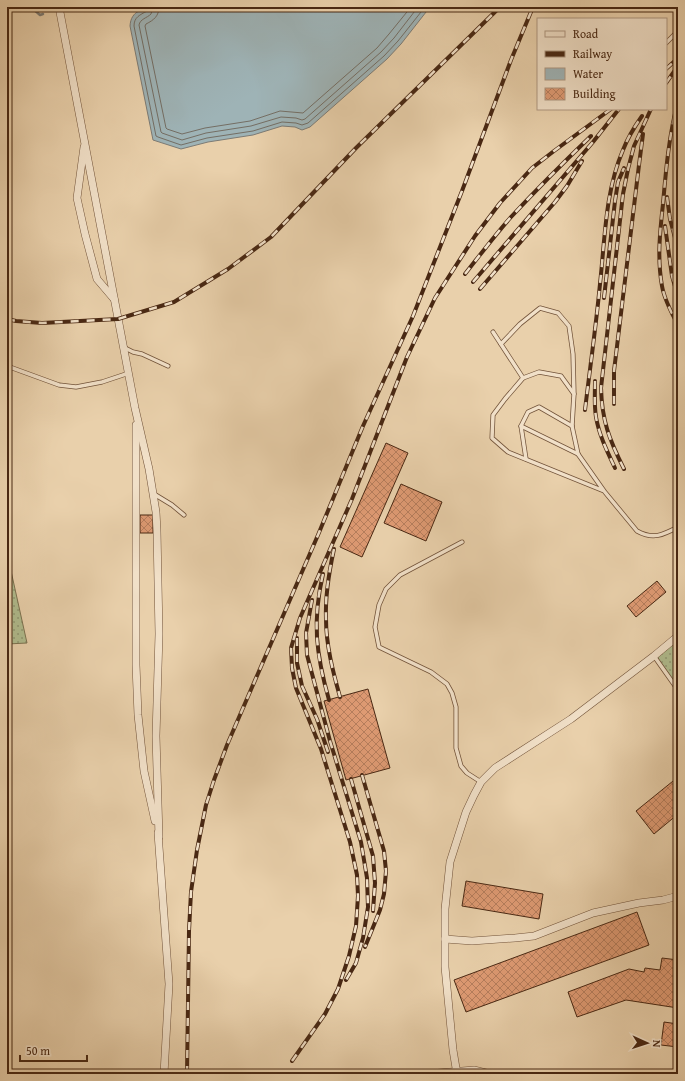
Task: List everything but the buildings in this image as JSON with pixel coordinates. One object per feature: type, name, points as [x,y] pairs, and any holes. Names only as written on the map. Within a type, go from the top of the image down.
[{"type":"street","points":[[59,7],[135,408],[149,469],[156,512],[159,634],[156,736],[159,836],[169,984],[164,1074]]},
{"type":"street","points":[[85,141],[77,198],[97,279],[115,300]]},
{"type":"street","points":[[135,408],[136,665],[138,715],[144,771],[159,836]]},
{"type":"street","points":[[457,1073],[449,1018],[445,967],[445,909],[450,862],[466,812],[474,795],[481,782],[495,768],[571,719],[678,636]]},
{"type":"street","points":[[444,939],[472,941],[534,936],[593,913],[678,896]]},
{"type":"street","points":[[426,1074],[457,1073],[474,1070],[490,1074]]},
{"type":"lane","points":[[667,42],[678,31]]},
{"type":"lane","points":[[501,344],[520,324],[540,308],[558,313],[569,326],[573,354],[574,394],[572,426],[578,454],[604,491],[637,531],[644,535],[658,536],[678,527]]},
{"type":"lane","points":[[492,332],[523,378]]},
{"type":"lane","points":[[124,347],[168,366]]},
{"type":"lane","points":[[7,366],[59,385],[76,387],[102,382],[129,374]]},
{"type":"lane","points":[[574,394],[561,376],[539,372],[523,378],[493,415],[492,438],[508,452],[604,491]]},
{"type":"lane","points":[[526,459],[521,426],[528,412],[539,407],[572,426]]},
{"type":"lane","points":[[521,426],[578,454]]},
{"type":"lane","points":[[153,493],[172,505],[184,515]]},
{"type":"lane","points":[[462,542],[400,575],[386,589],[379,605],[375,627],[379,647],[431,672],[447,684],[452,693],[456,707],[456,748],[461,766],[467,773],[481,782]]},
{"type":"lane","points":[[654,656],[678,690]]},
{"type":"green space","points":[[7,553],[27,643],[7,644]]},
{"type":"green space","points":[[678,637],[678,688],[656,656]]},
{"type":"water","points":[[156,7],[430,7],[401,44],[387,59],[310,127],[302,130],[295,127],[282,126],[253,135],[208,142],[181,149],[153,140],[130,26],[135,13]]},
{"type":"waterway","points":[[31,7],[40,15],[43,14]]},
{"type":"railway","points":[[7,319],[42,323],[118,319],[174,302],[228,269],[271,237],[356,148],[500,7]]},
{"type":"railway","points":[[187,1074],[191,892],[197,850],[206,805],[214,780],[227,745],[318,535],[363,426],[413,316],[511,60],[533,7]]},
{"type":"railway","points":[[667,68],[678,58]]},
{"type":"railway","points":[[667,82],[678,66]]},
{"type":"railway","points":[[678,101],[668,152],[659,255],[660,276],[663,291],[668,306],[678,325]]},
{"type":"railway","points":[[292,1061],[325,1014],[338,989],[349,956],[356,926],[358,896],[357,875],[350,842],[321,749],[296,688],[292,668],[291,648],[300,618],[352,499],[407,357],[435,298],[475,236],[500,203],[532,168],[610,110]]},
{"type":"railway","points":[[473,282],[593,142],[618,110]]},
{"type":"railway","points":[[624,469],[607,430],[601,388],[623,194],[634,146],[651,110]]},
{"type":"railway","points":[[585,410],[597,316],[609,199],[617,166],[623,150],[642,116]]},
{"type":"railway","points":[[614,404],[614,371],[643,134]]},
{"type":"railway","points":[[465,274],[511,217],[591,136]]},
{"type":"railway","points":[[480,289],[555,202],[567,186],[582,161]]},
{"type":"railway","points":[[604,298],[615,201],[618,182],[624,168]]},
{"type":"railway","points":[[667,197],[670,219],[678,249]]},
{"type":"railway","points":[[665,226],[672,276],[678,297]]},
{"type":"railway","points":[[595,381],[595,408],[597,424],[615,468]]},
{"type":"railway","points":[[334,549],[327,592],[326,629],[330,658],[340,697]]},
{"type":"railway","points":[[323,574],[317,607],[317,637],[321,668],[329,700]]},
{"type":"railway","points":[[312,600],[306,633],[307,655],[330,741],[361,842],[367,878],[368,907],[363,938],[356,963],[346,980]]},
{"type":"railway","points":[[297,638],[297,663],[302,686],[317,719],[328,752]]},
{"type":"railway","points":[[362,775],[384,851],[386,871],[384,894],[380,910],[365,947]]},
{"type":"railway","points":[[351,779],[373,856],[375,883],[373,911]]}]
